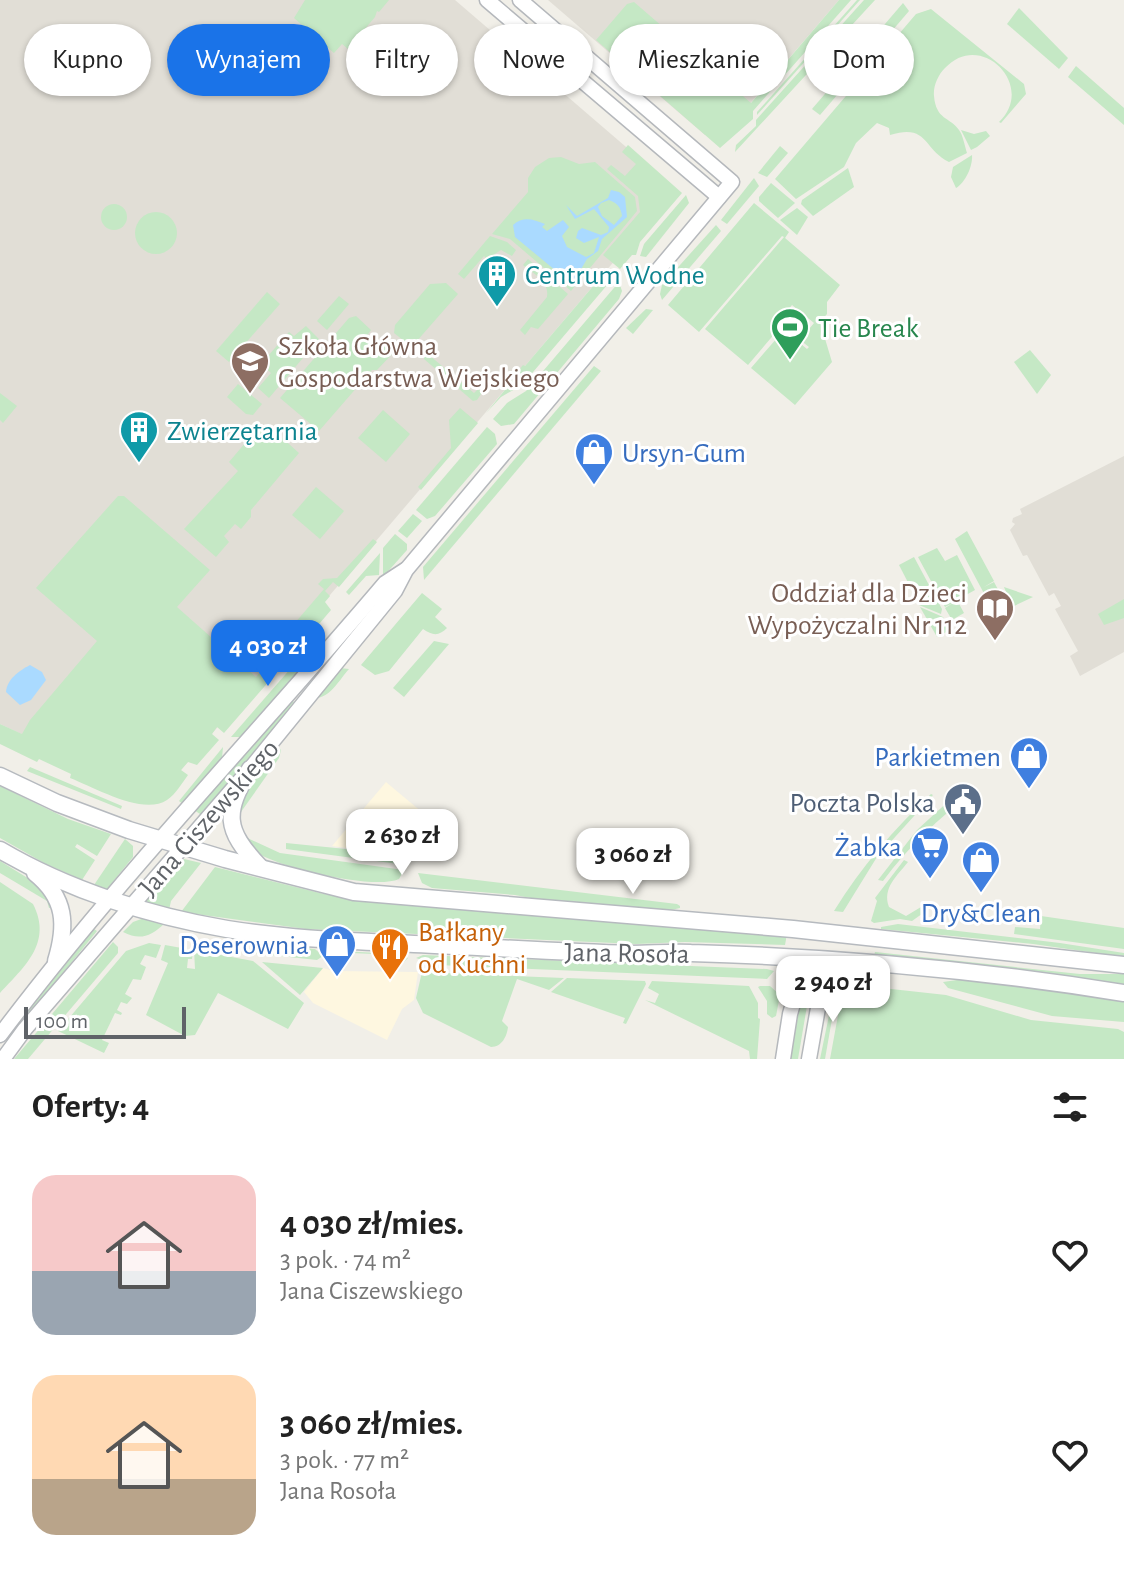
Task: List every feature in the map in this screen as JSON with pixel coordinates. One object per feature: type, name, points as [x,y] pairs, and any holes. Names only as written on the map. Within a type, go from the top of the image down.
[{"type":"main road","points":[[250,769],[232,802],[231,821],[238,841],[261,868]]},
{"type":"main road","name":"Jana Rosoła","points":[[0,776],[57,803],[184,847],[354,892],[817,931],[1124,965]]},
{"type":"main road","points":[[0,850],[24,865],[51,889],[61,910],[63,937],[56,961]]},
{"type":"main road","name":"Jana Rosoła","points":[[24,865],[131,906],[227,929],[313,939],[806,958],[999,975],[1124,993]]},
{"type":"main road","points":[[806,958],[817,931]]},
{"type":"main road","points":[[831,960],[841,934]]},
{"type":"street","points":[[487,0],[719,197]]},
{"type":"street","name":"Jana Ciszewskiego","points":[[3,1059],[25,1029],[250,769],[395,591],[406,570],[732,182],[520,0]]},
{"type":"street","name":"Jana Ciszewskiego","points":[[0,1035],[56,961],[161,839],[385,583],[406,570]]},
{"type":"street","points":[[783,1059],[790,1014],[806,958]]},
{"type":"street","points":[[809,1059],[821,991],[831,960]]},
{"type":"shaded area","name":"Szkoła Główna Gospodarstwa Wiejskiego","points":[[0,0],[455,0],[483,24],[474,24],[474,96],[567,96],[654,171],[657,211],[164,790],[123,782],[0,724]]},
{"type":"shaded area","points":[[548,0],[839,0],[818,24],[804,24],[804,41],[788,59],[788,24],[609,24],[609,52],[593,39],[593,24],[576,24]]},
{"type":"shaded area","points":[[660,96],[757,96],[724,134],[705,135]]},
{"type":"shaded area","points":[[1124,456],[1124,652],[1080,676],[1070,656],[1078,651],[1055,609],[1061,606],[1054,593],[1049,596],[1010,530],[1015,524],[1013,518],[1022,514],[1020,509]]},
{"type":"shaded area","points":[[386,782],[453,838],[436,860],[332,846]]},
{"type":"shaded area","points":[[323,968],[333,971],[418,972],[414,1000],[402,1009],[387,1040],[313,1003],[304,992]]},
{"type":"green space","points":[[305,0],[389,0],[369,24],[346,24],[346,47],[342,44],[334,53],[330,50],[330,24],[301,24],[294,18]]},
{"type":"green space","points":[[839,0],[851,0],[830,24],[818,24]]},
{"type":"green space","points":[[857,0],[860,0],[839,24],[836,24]]},
{"type":"green space","points":[[864,0],[875,0],[853,24],[842,24]]},
{"type":"green space","points":[[634,2],[659,24],[610,24],[627,4]]},
{"type":"green space","points":[[903,3],[909,11],[898,24],[885,24]]},
{"type":"green space","points":[[1019,8],[1068,58],[1059,69],[1007,24]]},
{"type":"green space","points":[[931,9],[1024,84],[1026,94],[999,122],[1009,108],[1012,93],[1008,79],[1000,67],[988,58],[974,55],[959,58],[940,74],[934,96],[937,110],[960,132],[967,153],[949,162],[919,135],[902,132],[890,135],[889,128],[877,123],[856,143],[844,167],[796,199],[775,179],[846,96],[914,96],[914,24],[907,24],[916,14]]},
{"type":"green space","points":[[609,25],[609,51],[596,40]]},
{"type":"green space","points":[[804,41],[804,53],[788,71],[788,60]]},
{"type":"green space","points":[[804,59],[788,80],[788,77]]},
{"type":"green space","points":[[1076,66],[1124,108],[1124,125],[1068,77]]},
{"type":"green space","points":[[804,67],[804,77],[788,94],[788,84]]},
{"type":"green space","points":[[660,96],[743,96],[751,103],[757,96],[766,96],[753,111],[753,119],[720,148]]},
{"type":"green space","points":[[771,96],[774,96],[757,115]]},
{"type":"green space","points":[[778,96],[787,96],[735,152],[736,145],[756,126],[756,120]]},
{"type":"green space","points":[[823,96],[836,96],[820,115],[812,109]]},
{"type":"green space","points":[[961,130],[974,134],[986,131],[990,136],[971,150]]},
{"type":"green space","points":[[628,145],[682,193],[640,242],[636,255],[632,255],[620,269],[603,255],[640,212],[638,196],[607,169],[611,165],[625,176],[636,164],[622,152]]},
{"type":"green space","points":[[780,146],[788,153],[767,177],[758,173]]},
{"type":"green space","points":[[972,155],[968,174],[956,188],[951,177],[953,167]]},
{"type":"green space","points":[[561,157],[579,164],[595,162],[635,197],[637,211],[571,291],[510,239],[492,234],[528,192],[528,178],[535,167],[549,158]]},
{"type":"green space","points":[[848,168],[854,187],[813,216],[801,204],[802,200]]},
{"type":"green space","points":[[754,178],[759,186],[727,224],[721,220]]},
{"type":"green space","points":[[771,183],[795,203],[778,218],[759,201]]},
{"type":"green space","points":[[686,195],[689,203],[646,257],[640,256],[644,244]]},
{"type":"green space","points":[[754,203],[789,232],[785,238],[840,285],[827,302],[827,314],[820,322],[832,362],[795,405],[751,368],[784,330],[807,349],[809,347],[800,340],[814,323],[792,305],[779,321],[782,325],[748,365],[705,329],[784,237],[699,332],[668,305]]},
{"type":"green space","points":[[114,204],[123,208],[127,217],[123,226],[114,230],[105,226],[101,217],[105,208]]},
{"type":"green space","points":[[797,208],[808,217],[797,235],[780,220]]},
{"type":"green space","points":[[156,212],[171,218],[177,233],[171,248],[156,254],[141,248],[135,233],[141,218]]},
{"type":"green space","points":[[716,225],[721,231],[662,300],[662,285]]},
{"type":"green space","points":[[490,236],[507,242],[516,250],[512,256],[501,250],[487,259],[484,256],[464,279],[458,274]]},
{"type":"green space","points":[[528,259],[568,294],[538,329],[531,327],[525,335],[520,330],[547,297],[546,287],[540,278],[523,265]]},
{"type":"green space","points":[[606,271],[614,277],[522,385],[501,397],[486,413],[523,365]]},
{"type":"green space","points":[[619,282],[622,291],[619,299],[514,424],[501,426],[493,419],[507,403],[526,391]]},
{"type":"green space","points":[[446,283],[458,294],[416,342],[408,344],[394,333],[395,325],[430,284]]},
{"type":"green space","points":[[267,292],[280,304],[229,362],[216,351]]},
{"type":"green space","points":[[339,296],[349,304],[327,330],[317,321]]},
{"type":"green space","points":[[646,309],[653,310],[633,334],[626,328]]},
{"type":"green space","points":[[356,316],[371,330],[366,337],[377,346],[383,340],[395,351],[377,370],[372,370],[319,431],[280,398],[349,318]]},
{"type":"green space","points":[[306,326],[319,339],[269,398],[258,388],[271,373],[261,364],[289,332],[294,336]]},
{"type":"green space","points":[[429,346],[433,349],[429,355],[474,393],[479,388],[483,391],[477,400],[473,401],[424,359],[424,351]]},
{"type":"green space","points":[[1030,350],[1051,375],[1037,394],[1014,362]]},
{"type":"green space","points":[[594,366],[601,371],[424,580],[423,567]]},
{"type":"green space","points":[[238,384],[262,404],[253,415],[246,414],[227,397]]},
{"type":"green space","points":[[0,393],[17,406],[3,423],[0,420]]},
{"type":"green space","points":[[460,408],[478,423],[421,490],[418,487],[451,448],[449,420]]},
{"type":"green space","points":[[383,410],[410,434],[386,462],[358,438]]},
{"type":"green space","points":[[270,427],[299,453],[251,510],[251,517],[241,529],[235,524],[224,536],[229,542],[216,557],[184,529],[238,471],[229,462],[257,429]]},
{"type":"green space","points":[[487,427],[495,434],[497,444],[435,516],[427,519],[416,510]]},
{"type":"green space","points":[[316,487],[344,511],[320,539],[292,515]]},
{"type":"green space","points":[[118,496],[124,496],[210,570],[177,607],[256,677],[287,642],[290,640],[299,647],[224,733],[217,727],[212,734],[219,740],[197,765],[188,762],[181,770],[188,775],[179,788],[167,800],[157,804],[145,805],[119,799],[70,778],[71,774],[39,759],[37,762],[0,744],[0,724],[22,734],[30,720],[97,641],[36,588]]},
{"type":"green space","points":[[413,514],[422,521],[407,538],[398,531]]},
{"type":"green space","points":[[967,531],[994,581],[984,587],[994,582],[1001,595],[988,601],[955,539]]},
{"type":"green space","points":[[395,534],[407,544],[407,550],[383,577],[383,548]]},
{"type":"green space","points":[[373,539],[377,542],[339,587],[333,582],[325,591],[330,596],[325,602],[331,610],[308,637],[294,624],[324,589],[318,584],[323,579],[337,578]]},
{"type":"green space","points":[[937,548],[945,561],[957,555],[975,590],[957,600],[964,613],[952,620],[945,608],[953,603],[945,607],[918,557]]},
{"type":"green space","points":[[380,553],[379,575],[366,576],[349,595],[346,592]]},
{"type":"green space","points":[[914,557],[929,585],[915,596],[899,565]]},
{"type":"green space","points":[[930,587],[942,609],[941,614],[919,605],[916,598]]},
{"type":"green space","points":[[1004,587],[1033,597],[1012,607]]},
{"type":"green space","points":[[422,593],[442,609],[435,617],[447,628],[436,634],[423,629],[389,671],[375,675],[361,665]]},
{"type":"green space","points":[[1124,599],[1124,618],[1104,625],[1098,614]]},
{"type":"green space","points":[[920,607],[943,617],[950,630],[937,637]]},
{"type":"green space","points":[[434,641],[449,644],[404,697],[393,688]]},
{"type":"green space","points":[[305,652],[310,656],[310,663],[242,737],[231,737]]},
{"type":"green space","points":[[340,668],[349,669],[329,693],[313,698]]},
{"type":"green space","points":[[291,700],[294,702],[248,763],[203,816],[194,810]]},
{"type":"green space","points":[[277,745],[281,750],[279,758],[236,819],[242,791]]},
{"type":"green space","points":[[223,747],[222,758],[183,804],[179,801]]},
{"type":"green space","points":[[30,767],[122,806],[121,809],[27,771]]},
{"type":"green space","points":[[0,786],[68,819],[111,834],[97,856],[77,844],[75,847],[95,860],[82,880],[0,838]]},
{"type":"green space","points":[[964,787],[972,793],[924,834],[883,881],[878,880],[917,830]]},
{"type":"green space","points":[[931,794],[877,857],[843,912],[834,911],[879,849]]},
{"type":"green space","points":[[243,836],[280,853],[404,870],[399,879],[387,882],[332,877],[265,857],[252,848]]},
{"type":"green space","points":[[125,839],[133,846],[133,857],[107,889],[94,885]]},
{"type":"green space","points":[[286,843],[396,854],[404,859],[406,865],[286,849]]},
{"type":"green space","points":[[184,859],[201,863],[171,901],[169,910],[145,902]]},
{"type":"green space","points":[[904,860],[908,862],[895,877],[887,894],[889,907],[906,916],[921,907],[926,911],[912,921],[900,919],[874,923],[871,921],[877,901],[875,898]]},
{"type":"green space","points":[[0,861],[39,885],[53,908],[49,908],[47,901],[0,873]]},
{"type":"green space","points":[[215,867],[354,899],[787,934],[785,945],[636,944],[306,929],[181,912]]},
{"type":"green space","points":[[418,873],[677,904],[680,908],[667,911],[566,905],[515,895],[432,888],[422,883]]},
{"type":"green space","points":[[0,882],[33,904],[40,931],[38,942],[26,964],[0,993]]},
{"type":"green space","points":[[1041,916],[1124,928],[1124,949],[1014,934],[1015,927],[1040,929]]},
{"type":"green space","points":[[144,918],[164,924],[145,936],[123,932],[133,922]]},
{"type":"green space","points":[[898,924],[1060,943],[1124,953],[1124,957],[1033,944],[881,929]]},
{"type":"green space","points":[[94,929],[97,931],[11,1037],[9,1035]]},
{"type":"green space","points":[[113,942],[118,947],[118,953],[28,1059],[14,1059]]},
{"type":"green space","points":[[149,943],[161,945],[156,958],[145,955],[140,964],[146,967],[141,980],[133,979],[125,994],[132,998],[127,1004],[121,1002],[117,1010],[121,1015],[115,1013],[102,1040],[109,1043],[104,1053],[58,1031],[126,951]]},
{"type":"green space","points":[[252,943],[315,949],[323,956],[317,960],[252,953]]},
{"type":"green space","points":[[165,945],[193,950],[187,968],[195,969],[194,950],[253,961],[304,1003],[288,1029],[218,993],[195,1035],[185,1036],[146,1015],[168,963],[161,960]]},
{"type":"green space","points":[[338,951],[400,954],[408,958],[395,963],[399,955],[351,953],[345,960],[336,959],[331,954]]},
{"type":"green space","points":[[875,952],[1080,974],[1124,974],[1124,986],[874,956]]},
{"type":"green space","points":[[423,955],[774,971],[767,979],[437,965],[416,958]]},
{"type":"green space","points":[[262,962],[323,968],[300,995]]},
{"type":"green space","points":[[422,972],[564,978],[549,990],[517,979],[502,1021],[508,1027],[506,1034],[501,1043],[491,1047],[423,1013],[416,998]]},
{"type":"green space","points":[[567,978],[645,981],[646,984],[626,1024],[623,1023],[625,1018],[551,992]]},
{"type":"green space","points":[[964,979],[1124,1000],[1124,1022],[1052,1016],[948,988],[943,982]]},
{"type":"green space","points":[[652,981],[749,986],[758,1003],[760,1019],[757,1059],[750,1059],[749,1051],[645,1000],[655,1003],[659,994],[648,988]]},
{"type":"green space","points":[[760,986],[770,986],[780,995],[776,1016],[772,1018],[767,1014],[767,1001]]},
{"type":"green space","points":[[864,986],[946,995],[1031,1020],[1118,1029],[1124,1032],[1124,1059],[830,1059],[841,999]]},
{"type":"green space","points":[[802,994],[809,994],[798,1059],[790,1059]]},
{"type":"green space","points":[[833,996],[835,1002],[825,1059],[820,1059]]},
{"type":"water","points":[[611,190],[625,197],[627,217],[602,239],[598,251],[587,259],[574,281],[567,280],[515,237],[513,225],[521,220],[545,224],[542,227],[547,231],[563,220],[569,227],[562,236],[567,247],[586,257],[594,253],[599,237],[584,243],[576,238],[578,231],[582,228],[601,235],[608,232],[609,227],[594,209],[575,219],[566,205],[577,216],[608,198]],"holes":[[[609,200],[620,208],[622,216],[614,225],[602,216],[598,207]]]},
{"type":"water","points":[[30,665],[42,672],[46,680],[31,700],[20,705],[6,692],[7,687],[14,676]]},
{"type":"place","name":"Centrum Wodne","points":[[497,308]]},
{"type":"place","name":"Tie Break","points":[[790,361]]},
{"type":"place","name":"Szkoła Główna Gospodarstwa Wiejskiego","points":[[250,395]]},
{"type":"place","name":"Zwierzętarnia","points":[[139,464]]},
{"type":"place","name":"Ursyn-Gum","points":[[594,486]]},
{"type":"place","name":"Oddział dla Dzieci Wypożyczalni Nr 112","points":[[995,642]]},
{"type":"place","name":"Parkietmen","points":[[1029,790]]},
{"type":"place","name":"Poczta Polska","points":[[963,836]]},
{"type":"place","name":"Żabka","points":[[930,880]]},
{"type":"place","name":"Dry&Clean","points":[[981,894]]},
{"type":"place","name":"Deserownia","points":[[337,978]]},
{"type":"place","name":"Bałkany od Kuchni","points":[[390,981]]}]
